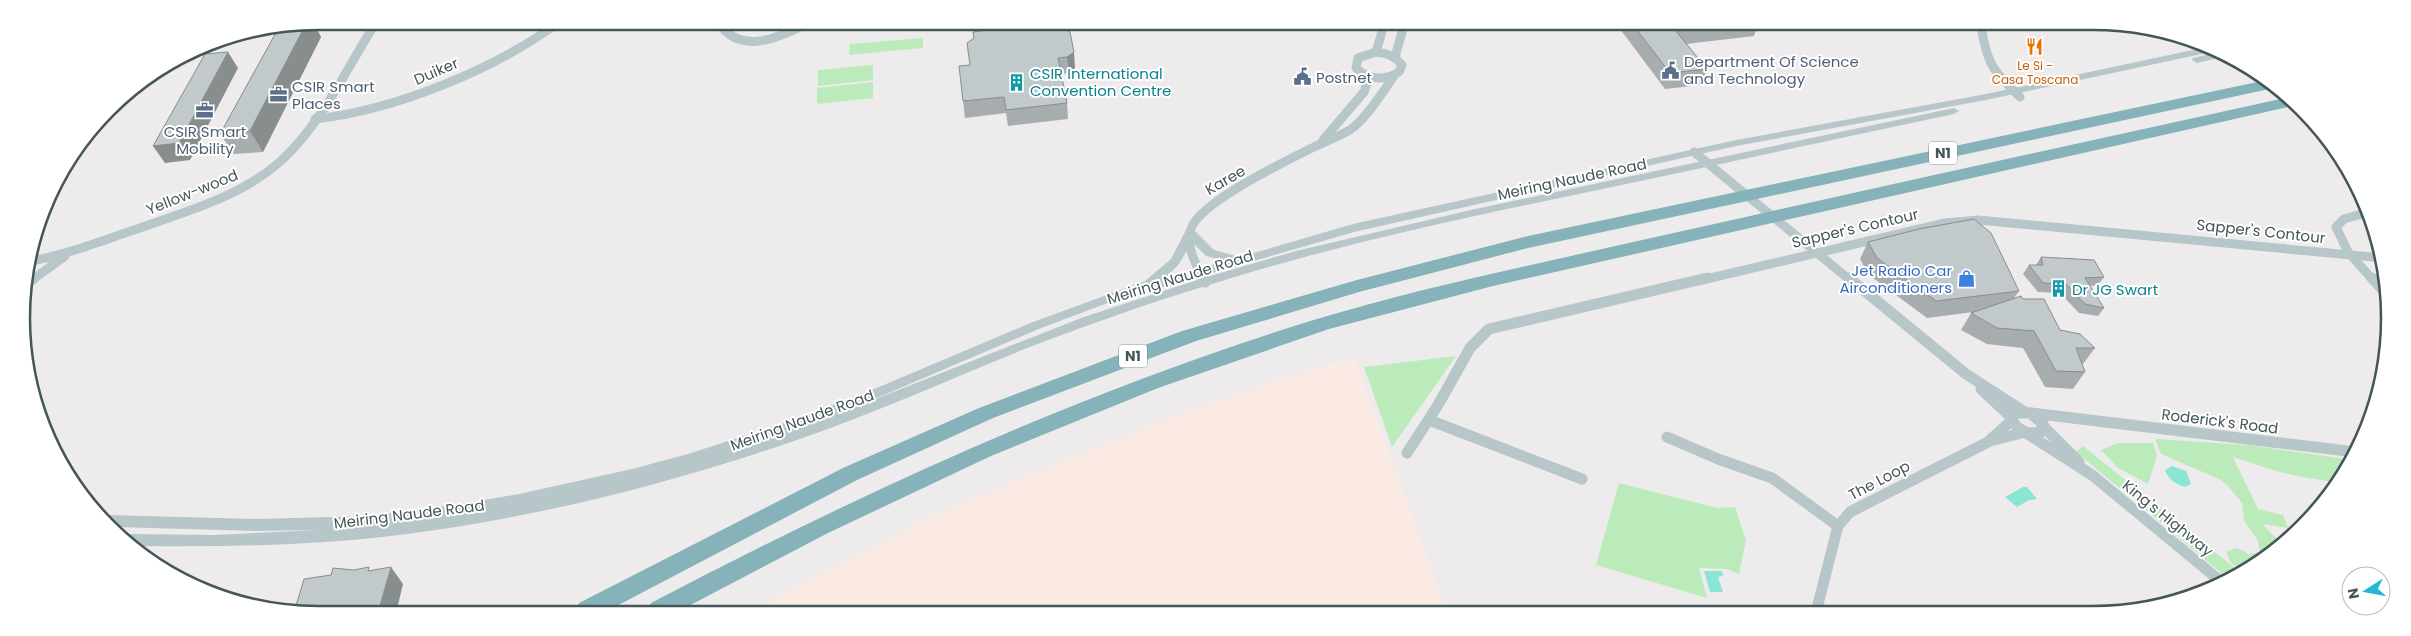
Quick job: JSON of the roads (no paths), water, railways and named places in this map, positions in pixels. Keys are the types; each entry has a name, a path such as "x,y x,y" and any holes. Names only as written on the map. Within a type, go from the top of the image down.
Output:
{"highway":[{"path":"2110,118 2255,80"},
{"name":"N1","path":"595,606 850,474 986,413 1189,336 1358,286 1528,242 2262,86"},
{"name":"N1","path":"666,606 766,552 867,502 1039,426 1189,368 1324,324 1410,300 1556,266 2285,103"}],"street":[{"name":"Yellow-wood","path":"36,260 74,250 201,206 242,187 284,159 315,119 371,30"},
{"name":"Duiker","path":"315,119 360,113 409,98 512,52 546,30"},
{"path":"724,30 730,37 752,42 782,36 794,30"},
{"path":"1376,52 1382,30"},
{"path":"1395,57 1403,30"},
{"path":"1982,30 1986,59 1993,72 2017,94"},
{"name":"Meiring Naude Road","path":"113,521 254,525 346,523 402,518 480,507 560,491 676,462 792,425 853,403 1039,324 1144,285 1153,286 1202,276 1339,242 1712,168 2201,51"},
{"path":"1376,52 1395,57 1402,65 1399,72 1394,76 1382,78 1369,77 1356,68 1356,62 1363,55 1376,52"},
{"name":"Meiring Naude Road","path":"135,540 236,541 396,530 475,519 633,486 787,438 1202,276 1238,259 1353,228 1694,152 2017,94 2212,56"},
{"name":"Karee","path":"1190,233 1196,218 1207,208 1320,144 1353,128 1370,110 1394,76"},
{"name":"Karee","path":"1320,144 1354,106 1364,92 1369,77"},
{"path":"1354,106 1370,110"},
{"path":"1694,152 1966,374 2012,419"},
{"path":"2361,214 2344,219 2336,227 2336,233 2351,255 2379,286"},
{"name":"Sapper's Contour","path":"1407,453 1470,348 1479,335 1489,330 1945,223 1978,220 2374,257"},
{"path":"1190,233 1210,253 1238,259"},
{"path":"1190,233 1191,248 1202,276"},
{"path":"1144,285 1162,275 1176,263 1190,233"},
{"path":"32,280 74,250"},
{"path":"1966,374 2027,413"},
{"name":"The Loop","path":"1990,441 2012,419 2015,413 2027,413"},
{"name":"Roderick's Road","path":"2027,413 2348,451"},
{"name":"King's Highway","path":"2027,413 2044,426 2092,475 2216,578"},
{"name":"King's Highway","path":"2012,419 2017,427 2092,475"},
{"path":"1428,420 1582,479"},
{"name":"Roderick's Road","path":"2027,433 2041,432 2044,426 2080,420"},
{"name":"The Loop","path":"1838,526 1854,509 1990,441 2027,433"},
{"path":"1667,437 1718,459 1772,478 1838,526 1818,606"}],"place":[{"name":"Le Si - Casa Toscana","path":"2035,46"},
{"name":"Department Of Science and Technology","path":"1670,70"},
{"name":"Postnet","path":"1302,77"},
{"name":"CSIR International Convention Centre","path":"1016,82"},
{"name":"CSIR Smart Places","path":"278,95"},
{"name":"CSIR Smart Mobility","path":"205,110"},
{"name":"Jet Radio Car Airconditioners","path":"1966,279"},
{"name":"Dr JG Swart","path":"2058,289"}]}
